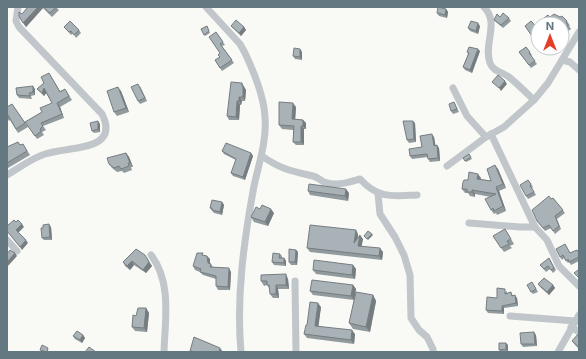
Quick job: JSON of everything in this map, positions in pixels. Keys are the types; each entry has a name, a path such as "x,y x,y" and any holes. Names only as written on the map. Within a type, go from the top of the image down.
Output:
{"street":[{"path":"7,175 44,154 98,143 106,134 107,124 97,108 19,27 16,21 18,7"},
{"path":"206,7 240,44 250,62 265,110 266,119 262,156 254,185 244,254 238,322 241,352"},
{"path":"484,7 491,16 491,32 487,48 490,64 495,71 508,76 534,100"},
{"path":"447,166 488,136 504,127 534,100 548,83 579,32"},
{"path":"562,60 570,62 579,70"},
{"path":"452,88 467,116 488,136 535,226 547,240 559,266 579,286"},
{"path":"262,156 276,166 291,172 316,176 324,182 342,183 360,179 378,194 387,196 417,195"},
{"path":"378,194 380,214 395,237 404,255 410,275 411,318 416,327 427,337 434,349 433,352"},
{"path":"469,223 520,227 535,226"},
{"path":"7,240 17,251"},
{"path":"151,255 158,264 164,281 166,300 164,352"},
{"path":"295,281 296,352"},
{"path":"510,316 575,321"},
{"path":"575,321 579,332"},
{"path":"558,352 575,321"}],"building":[{"path":"28,7 38,7 23,23 19,16 19,12 22,14"},
{"path":"43,7 56,7 50,13"},
{"path":"438,7 446,9 445,15 437,13"},
{"path":"503,13 509,18 501,25 494,20 497,14 500,17"},
{"path":"236,20 244,27 239,33 231,26"},
{"path":"70,21 79,30 74,35 71,31 69,32 64,27"},
{"path":"471,21 478,23 476,31 468,28"},
{"path":"530,22 530,33 525,26"},
{"path":"207,26 209,31 204,35 201,29"},
{"path":"216,32 223,42 220,44 232,60 220,68 215,60 220,57 218,55 220,53 209,37"},
{"path":"469,47 478,49 470,70 463,67 469,53 467,52"},
{"path":"526,47 530,52 530,56 535,61 529,65 519,52"},
{"path":"294,48 300,49 300,57 293,56"},
{"path":"49,73 60,92 65,89 69,96 57,103 62,114 41,123 43,126 40,129 41,131 35,136 25,122 42,112 40,108 52,103 44,88 42,93 37,89 44,83 41,77"},
{"path":"498,75 505,81 499,88 492,82"},
{"path":"231,82 242,83 243,86 243,97 239,97 239,101 237,101 236,117 227,116"},
{"path":"138,84 145,98 138,101 131,87"},
{"path":"33,86 33,92 29,93 30,96 17,95 16,88"},
{"path":"118,87 126,108 114,112 107,91"},
{"path":"279,102 293,103 292,119 303,120 303,126 301,126 301,142 293,142 294,126 279,125"},
{"path":"454,102 457,109 451,111 449,104"},
{"path":"12,104 25,123 16,129 8,115 7,116 7,107"},
{"path":"98,121 98,129 92,131 90,123"},
{"path":"403,121 413,121 414,139 407,140"},
{"path":"432,134 434,146 437,145 438,158 428,159 427,154 410,156 409,149 422,147 420,136"},
{"path":"18,142 20,145 23,144 27,151 7,163 7,147"},
{"path":"226,143 251,153 243,177 231,173 236,159 222,151"},
{"path":"126,153 130,163 128,163 129,166 121,169 119,166 114,168 109,164 107,158"},
{"path":"469,154 471,157 465,161 463,158"},
{"path":"495,165 503,184 496,187 503,206 494,211 493,208 491,210 485,199 496,194 472,190 472,192 467,192 467,189 462,189 464,180 468,180 469,172 478,174 477,179 491,181 487,169"},
{"path":"528,180 534,192 526,196 520,185"},
{"path":"309,184 346,189 345,196 308,191"},
{"path":"549,196 551,199 553,198 563,210 555,216 559,226 553,231 549,225 543,228 537,221 532,210"},
{"path":"212,200 222,202 220,212 210,208"},
{"path":"262,205 271,209 265,222 251,217 256,207 260,209"},
{"path":"14,220 16,222 18,220 22,224 16,230 26,240 20,247 7,231 7,226"},
{"path":"49,224 50,237 42,238 41,228 43,228 43,225"},
{"path":"310,225 356,230 354,243 360,235 358,246 380,248 379,256 307,248"},
{"path":"505,229 511,239 507,241 509,244 501,248 493,236"},
{"path":"368,231 372,234 367,239 364,236"},
{"path":"565,244 570,253 577,250 579,257 569,262 568,259 566,261 563,255 560,257 556,249"},
{"path":"136,249 145,255 149,262 143,270 132,261 127,266 123,262"},
{"path":"289,249 296,250 295,262 289,262"},
{"path":"10,250 15,253 7,262 7,254"},
{"path":"197,253 203,253 202,255 207,256 208,263 211,264 210,267 229,268 228,287 216,286 216,276 200,272 201,269 193,266"},
{"path":"273,253 280,254 279,258 284,258 284,263 272,262"},
{"path":"549,258 554,268 551,270 548,266 544,269 540,265"},
{"path":"314,260 353,265 352,275 313,270"},
{"path":"578,270 579,276 578,277 574,273"},
{"path":"286,274 286,285 276,285 276,294 270,294 267,281 261,281 261,275"},
{"path":"544,278 553,285 547,292 538,284"},
{"path":"312,280 353,285 351,296 310,291"},
{"path":"532,282 536,289 531,292 527,285"},
{"path":"497,288 505,289 505,294 511,292 512,296 515,295 516,303 502,306 502,311 486,310 487,297 497,298"},
{"path":"356,292 373,295 366,327 349,323"},
{"path":"310,302 318,303 315,326 352,330 351,340 304,334 307,325"},
{"path":"138,308 146,308 144,328 132,327 133,315 136,316"},
{"path":"77,331 83,335 80,340 73,336"},
{"path":"534,332 535,344 521,344 520,333"},
{"path":"579,333 579,347 572,341"},
{"path":"194,337 220,348 219,352 190,351"},
{"path":"499,343 506,343 506,349 499,350"},
{"path":"42,345 48,348 47,352 40,350"},
{"path":"89,347 96,352 85,352"}]}
